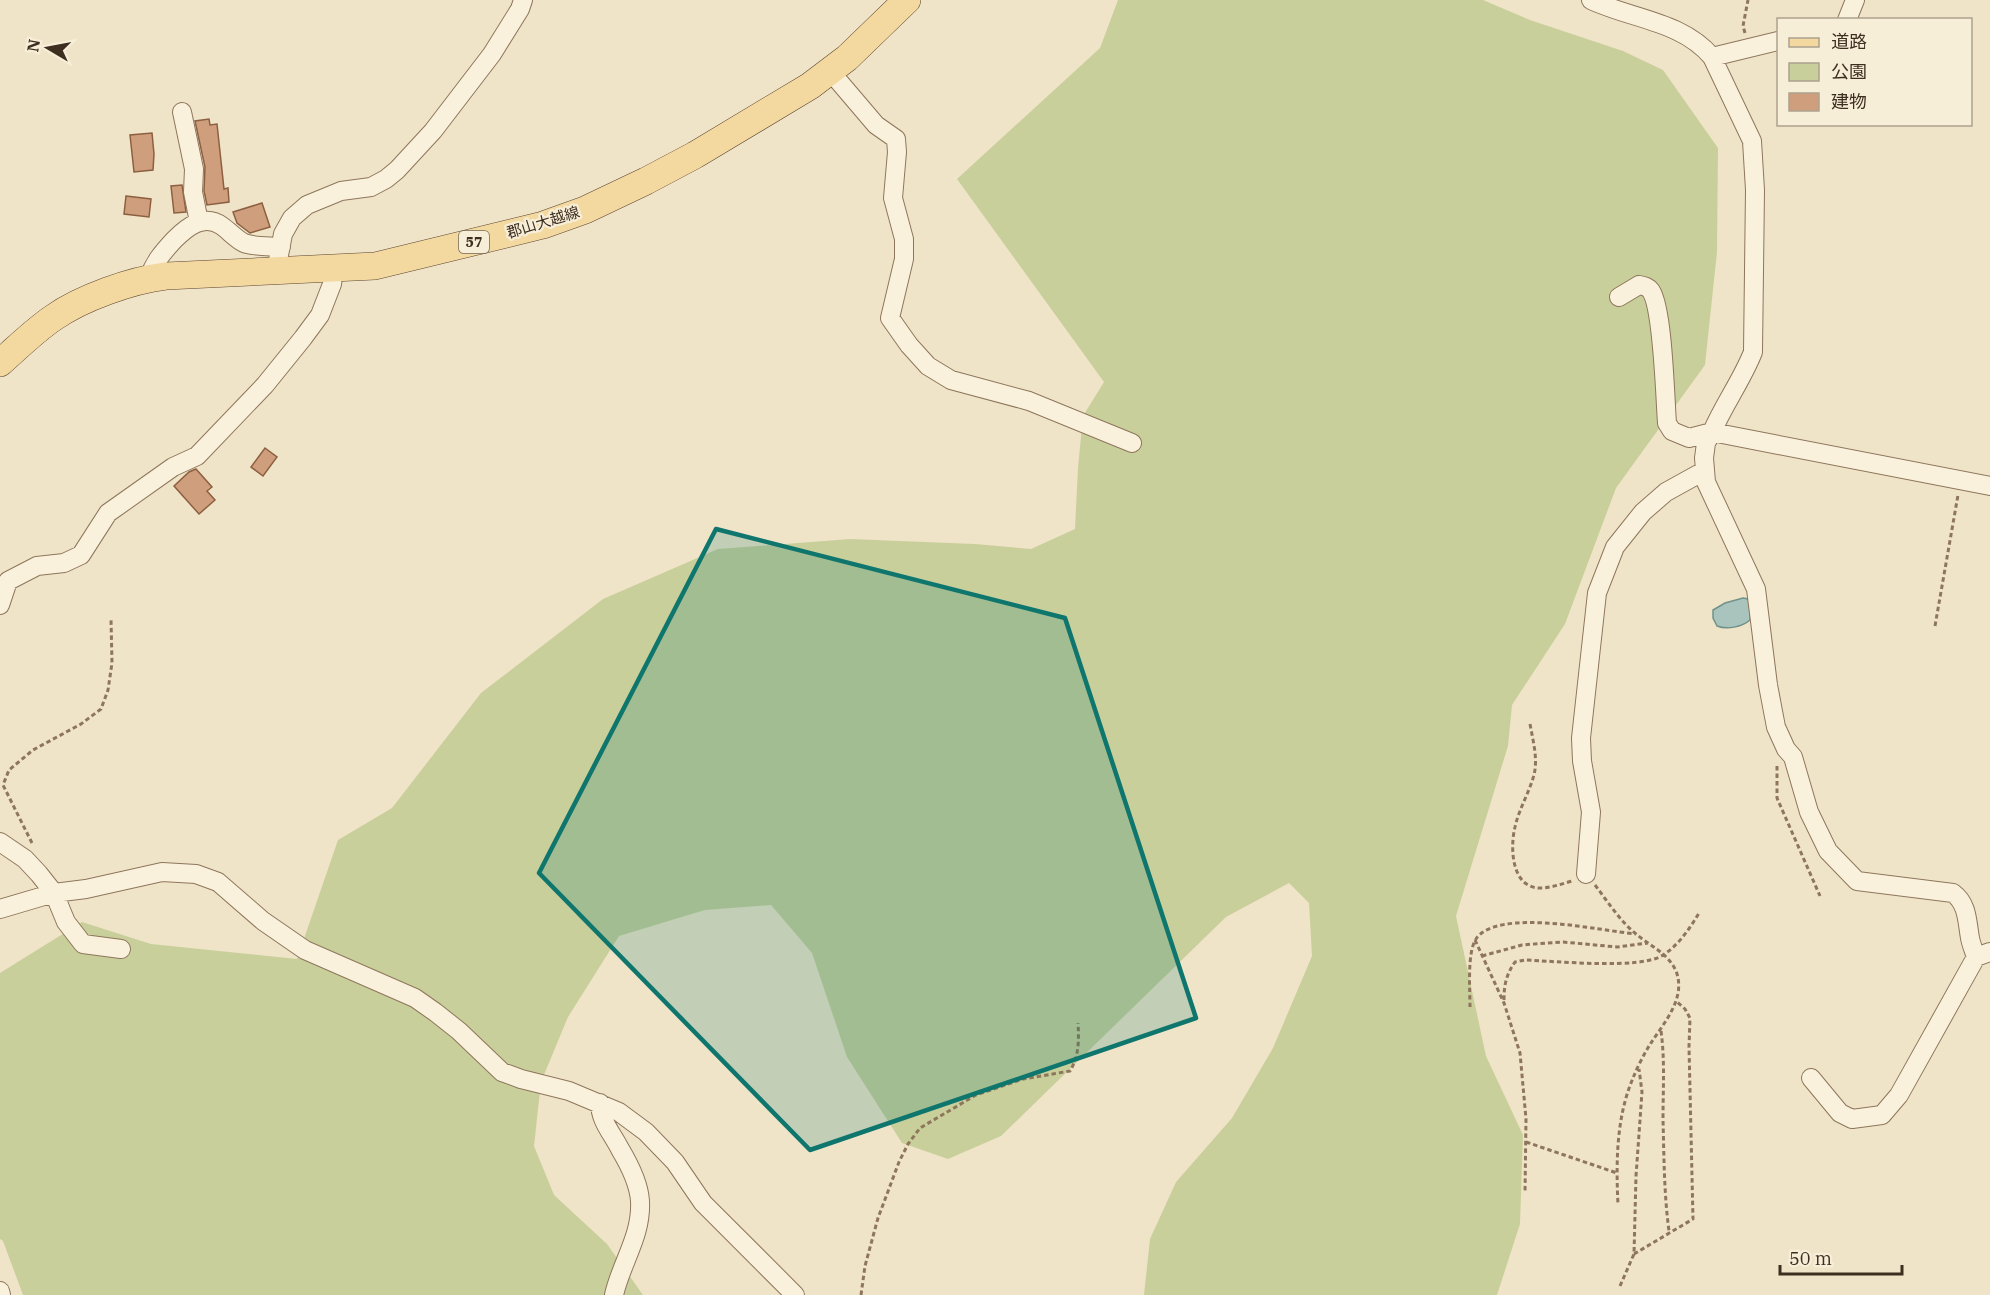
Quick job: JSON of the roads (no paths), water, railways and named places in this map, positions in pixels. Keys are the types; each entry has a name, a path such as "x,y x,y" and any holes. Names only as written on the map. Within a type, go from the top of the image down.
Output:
{"main road":[{"name":"郡山大越線","path":"0,363 54,317 118,287 149,278 278,259 334,269 375,266 543,225 585,210 695,155 810,86 847,58 907,0"}],"street":[{"path":"149,278 153,267 165,249 190,225 204,220 219,224 243,243 258,246 278,259 283,234 292,218 307,205 341,191 371,187 386,180 432,131 476,76 511,25 523,0"},
{"path":"1591,0 1686,34 1702,45 1712,57 1752,141 1755,208 1754,352 1746,370 1722,408 1706,443 1704,471 1706,482 1756,589 1768,685 1776,727 1786,749 1793,757 1809,812 1828,851 1857,881 1953,893 1959,897 1965,908 1970,939 1983,954 1899,1095 1882,1115 1852,1119 1840,1113 1811,1078"},
{"path":"1847,18 1855,0"},
{"path":"1712,57 1777,41"},
{"path":"830,71 876,125 896,139 893,198 904,239 904,260 890,318 909,345 928,366 951,380 1029,401 1132,443"},
{"path":"182,112 194,169 193,192 199,222"},
{"path":"0,605 8,581 37,566 64,562 81,555 108,513 173,467 198,456 283,365 320,315 332,284 334,269"},
{"path":"1620,297 1639,285 1650,289 1653,295 1659,323 1667,423 1672,431 1689,438 1712,432 1990,486"},
{"path":"1586,874 1591,812 1582,761 1581,738 1597,593 1615,547 1643,512 1666,492 1704,471"},
{"path":"0,842 32,866 54,893 66,922 83,944 121,949"},
{"path":"0,909 54,893 86,889 162,872 207,877 218,882 263,921 305,950 415,998 459,1031 502,1072 569,1091 619,1112 646,1132 675,1162 704,1203 795,1295"},
{"path":"600,1103 600,1114 621,1150 637,1184 640,1199 640,1219 635,1238 614,1295"}],"water":[{"path":"1743,598 1748,599 1751,606 1750,620 1734,627 1717,626 1713,618 1713,610 1725,603"}]}
